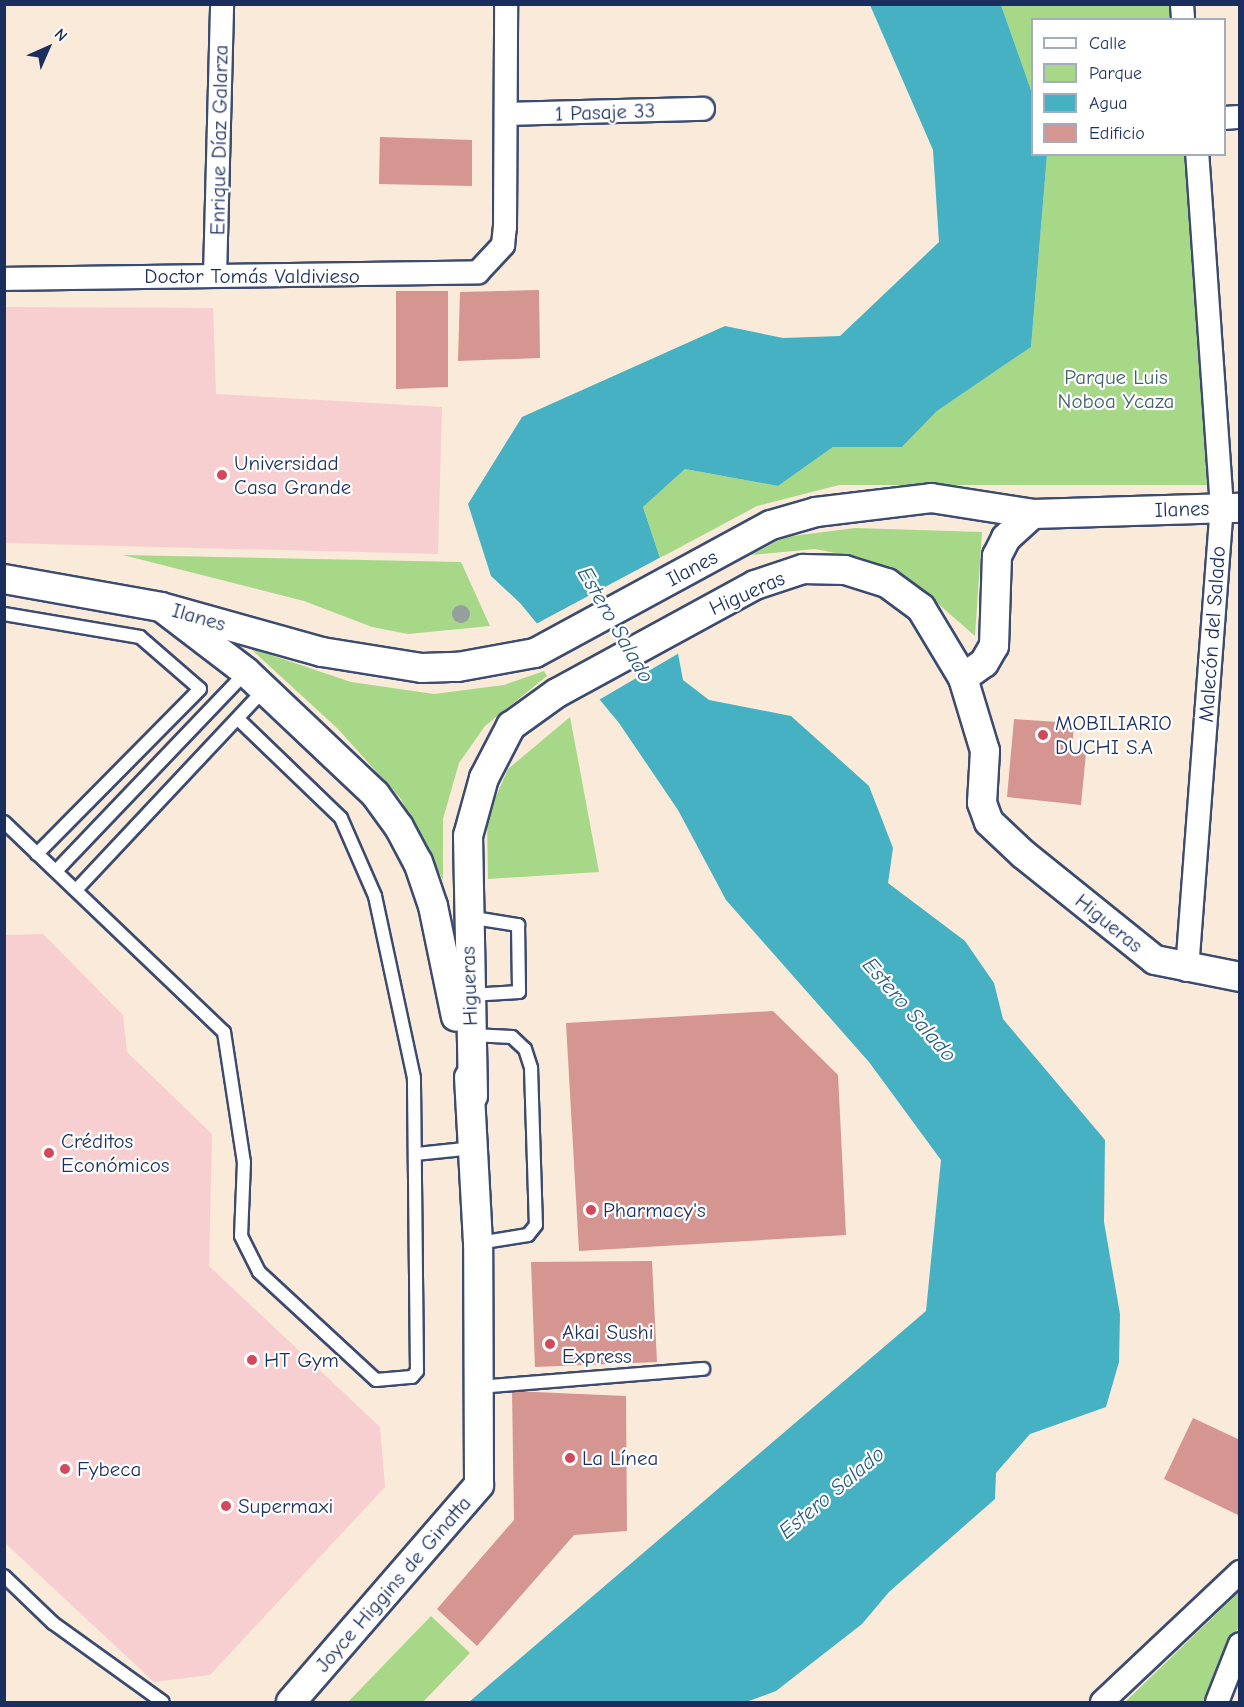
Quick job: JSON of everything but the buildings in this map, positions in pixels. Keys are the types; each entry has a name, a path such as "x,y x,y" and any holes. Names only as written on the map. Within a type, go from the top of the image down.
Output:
{"street":[{"name":"Enrique Díaz Galarza","path":"215,276 222,4"},
{"path":"506,4 507,114"},
{"name":"1 Pasaje 33","path":"507,114 703,109"},
{"name":"Doctor Tomás Valdivieso","path":"4,279 461,275 478,272 495,258 506,227 507,114"},
{"name":"Malecón del Salado","path":"1187,970 1231,508 1197,156"},
{"name":"Ilanes","path":"4,579 161,607 322,652 422,668 535,653 771,525 816,512 931,498 1033,513 1231,508"},
{"path":"963,678 984,663 994,646 997,556 1006,538 1033,513"},
{"name":"Higueras","path":"472,1096 467,916 468,836 484,778 511,726 557,693 754,585 803,569 845,570 888,583 921,608 963,678 986,751 982,803 990,822 1155,960 1187,970 1239,977"},
{"path":"161,607 255,681 375,794 418,862 472,1096"},
{"name":"Joyce Higgins de Ginatta","path":"291,1702 478,1485 478,1243 472,1096"},
{"path":"1102,1702 1239,1572"},
{"path":"1217,1702 1239,1644"}],"lane":[{"path":"4,614 141,637 216,704"},
{"path":"56,871 216,704 255,681"},
{"path":"76,890 238,719 255,681"},
{"path":"37,854 200,689"},
{"path":"4,822 224,1032 244,1162 242,1236 259,1272 376,1380 388,1382 417,1371 414,1078 375,896 341,818 238,719"},
{"path":"467,916 514,921 518,936 519,992 469,995"},
{"path":"470,1035 512,1037 525,1049 531,1068 536,1226 528,1235 478,1243"},
{"path":"416,1154 473,1148"},
{"path":"478,1387 703,1369"},
{"path":"4,1576 52,1623 163,1702"}],"shaded area":[{"name":"Universidad Casa Grande","path":"5,307 213,308 216,394 442,407 438,554 5,543"},
{"path":"43,934 123,1015 127,1052 212,1134 209,1266 380,1427 385,1487 210,1675 154,1682 5,1543 5,935"}],"green space":[{"path":"1001,5 1177,5 1178,18 1031,18 1031,90"},
{"name":"Parque Luis Noboa Ycaza","path":"1047,156 1192,156 1219,485 839,485 757,506 660,558 643,507 685,469 778,486 833,447 902,447 937,411 1031,347"},
{"path":"855,528 982,532 975,636 920,588 861,558 815,549 751,555 785,537"},
{"path":"123,555 461,562 490,626 408,634 372,627 304,601"},
{"path":"250,648 351,682 434,694 504,685 544,671 547,676 485,726 459,763 443,819 443,880 401,799 338,729"},
{"path":"570,717 599,872 488,879 487,817 508,769"},
{"path":"1239,1592 1239,1625 1204,1702 1125,1702"},
{"path":"431,1616 470,1653 423,1702 348,1702"}],"water":[{"name":"Estero Salado","path":"870,5 1001,5 1031,90 1031,156 1047,156 1031,347 937,411 902,447 833,447 778,486 685,469 643,507 660,558 683,680 709,700 791,716 869,786 893,848 888,883 965,941 994,983 1003,1019 1105,1140 1104,1222 1120,1314 1119,1362 1106,1407 1030,1434 996,1473 995,1499 889,1592 862,1624 776,1691 746,1702 469,1702 926,1311 941,1160 869,1062 726,900 678,810 619,723 520,603 491,576 468,504 522,417 725,326 783,338 840,336 939,242 933,150"}],"pier":[{"path":"663,556 681,652 597,701 534,625"}],"place":[{"name":"Universidad Casa Grande","path":"222,475"},
{"name":"MOBILIARIO DUCHI S.A","path":"1043,735"},
{"name":"Créditos Económicos","path":"49,1153"},
{"name":"Pharmacy's","path":"591,1210"},
{"name":"Akai Sushi Express","path":"550,1344"},
{"name":"HT Gym","path":"252,1360"},
{"name":"La Línea","path":"570,1458"},
{"name":"Fybeca","path":"65,1469"},
{"name":"Supermaxi","path":"226,1506"}]}
